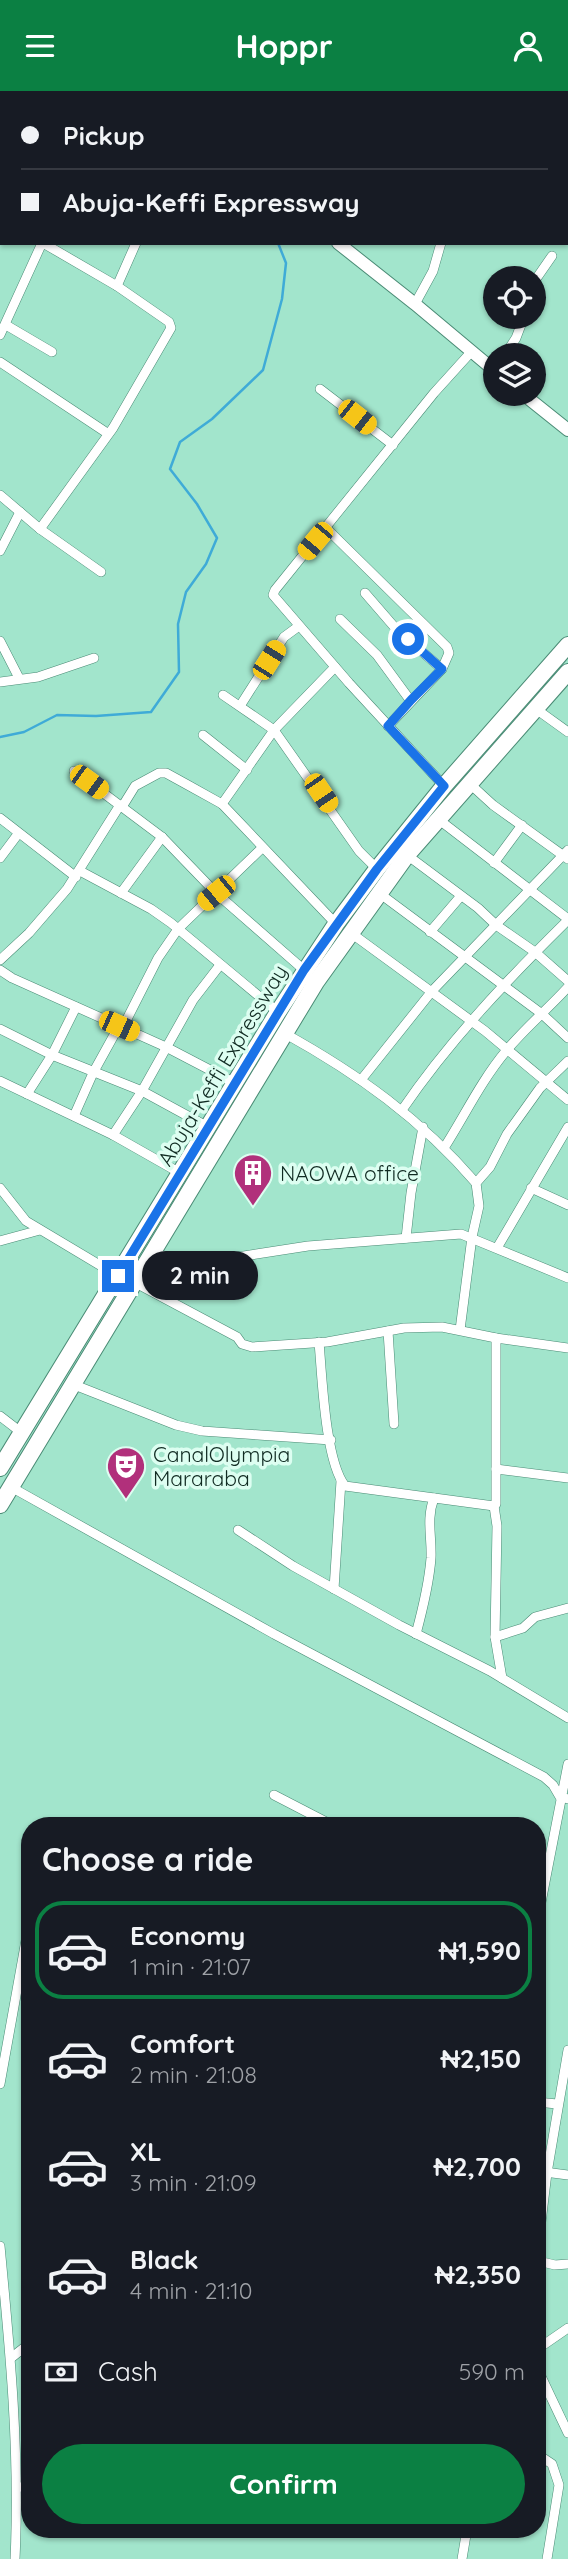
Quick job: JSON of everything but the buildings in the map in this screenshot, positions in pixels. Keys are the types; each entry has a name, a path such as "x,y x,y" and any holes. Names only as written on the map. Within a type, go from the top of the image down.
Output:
{"highway":[{"name":"Abuja-Keffi Expressway","path":"0,1505 72,1384 180,1174 304,970 377,869 444,786 568,645"},
{"name":"Abuja-Keffi Expressway","path":"0,1468 126,1279 151,1254 284,1033 379,893 407,855 568,672"}],"main road":[{"path":"341,245 483,361"},
{"path":"538,406 568,430"}],"street":[{"path":"0,335 41,245"},
{"path":"40,529 107,433 171,328 169,322 117,286 45,245"},
{"path":"117,286 135,245"},
{"path":"415,304 433,271 440,245"},
{"path":"545,266 552,256"},
{"path":"6,325 52,352"},
{"path":"444,786 275,599 275,590 472,351"},
{"path":"0,362 107,433"},
{"path":"320,389 393,445"},
{"path":"0,495 40,529 101,572"},
{"path":"0,551 20,512"},
{"path":"326,528 447,646 449,653 442,669 388,726"},
{"path":"365,593 397,630 442,669"},
{"path":"340,619 377,655 411,700"},
{"path":"240,706 284,637 299,626"},
{"path":"0,641 19,678"},
{"path":"0,682 38,677 94,658"},
{"path":"222,804 274,730 335,667"},
{"path":"223,695 274,730 359,851 377,869"},
{"path":"536,709 568,732"},
{"path":"203,735 247,770"},
{"path":"74,771 162,837 216,893 304,970"},
{"path":"0,960 29,933 78,874 135,786 161,773 222,804 336,924"},
{"path":"361,1080 432,991 566,855 493,805 470,783"},
{"path":"0,818 78,874 151,909 278,1012"},
{"path":"402,1110 432,1066 535,952 568,920 532,889 438,819"},
{"path":"494,863 522,825"},
{"path":"0,859 19,834"},
{"path":"121,893 162,837"},
{"path":"74,1116 93,1073 119,1026 126,1021 158,958 178,929 262,848"},
{"path":"407,855 535,952 568,981"},
{"path":"379,893 542,1014 568,1038"},
{"path":"430,932 460,897"},
{"path":"351,933 472,1021 568,1100"},
{"path":"113,1135 142,1091 192,1000 220,965"},
{"path":"0,970 166,1047 235,1083"},
{"path":"444,1148 460,1124 475,1093 507,1049 568,987"},
{"path":"27,1094 52,1055 76,1007"},
{"path":"0,1029 93,1073 142,1091 208,1127"},
{"path":"284,1033 337,1063 402,1110 423,1127 477,1184 480,1206 472,1237 460,1330"},
{"path":"477,1184 490,1167 507,1134 546,1083 568,1061"},
{"path":"0,1081 113,1135 180,1174"},
{"path":"406,1238 423,1127"},
{"path":"497,1248 568,1128"},
{"path":"0,1188 23,1217 40,1230 237,1337 242,1344 252,1346 319,1342 388,1331 442,1327 568,1348"},
{"path":"531,1188 568,1205"},
{"path":"0,1241 40,1230"},
{"path":"151,1254 197,1262 308,1246 461,1234 568,1278"},
{"path":"388,1331 394,1424"},
{"path":"496,1338 495,1637 502,1678"},
{"path":"319,1342 326,1422 336,1470 341,1481 334,1589"},
{"path":"72,1384 176,1425 202,1431 331,1440"},
{"path":"0,1416 22,1433"},
{"path":"496,1469 568,1478"},
{"path":"341,1481 349,1487 494,1506"},
{"path":"11,1486 274,1634 544,1777 564,1798"},
{"path":"416,1634 427,1594 431,1544 430,1509 434,1498"},
{"path":"238,1530 293,1566 502,1678 568,1718"},
{"path":"495,1637 523,1628 535,1617 568,1608"},
{"path":"546,1881 564,1798 568,1764"},
{"path":"274,1795 317,1817"},
{"path":"0,2084 21,1968"},
{"path":"546,2154 568,2049"},
{"path":"546,2103 557,2105"},
{"path":"546,2172 568,2175"},
{"path":"0,2246 11,2358 18,2487 16,2559"},
{"path":"546,2263 568,2264"},
{"path":"546,2343 568,2328"},
{"path":"11,2358 21,2350"},
{"path":"546,2387 568,2433"},
{"path":"546,2460 552,2464 559,2485 547,2559"},
{"path":"462,2559 466,2538"}],"waterway":[{"path":"0,737 24,732 57,715 96,716 151,712 179,672 178,624 186,592 206,564 217,538 197,504 170,469 180,442 212,419 263,370 282,299 286,263 279,245"}],"place":[{"name":"NAOWA office","path":"253,1207"},
{"name":"CanalOlympia Mararaba","path":"126,1500"}],"route":[{"path":"118,1276 304,970 402,836 444,786 388,726 442,669 408,639"}]}
